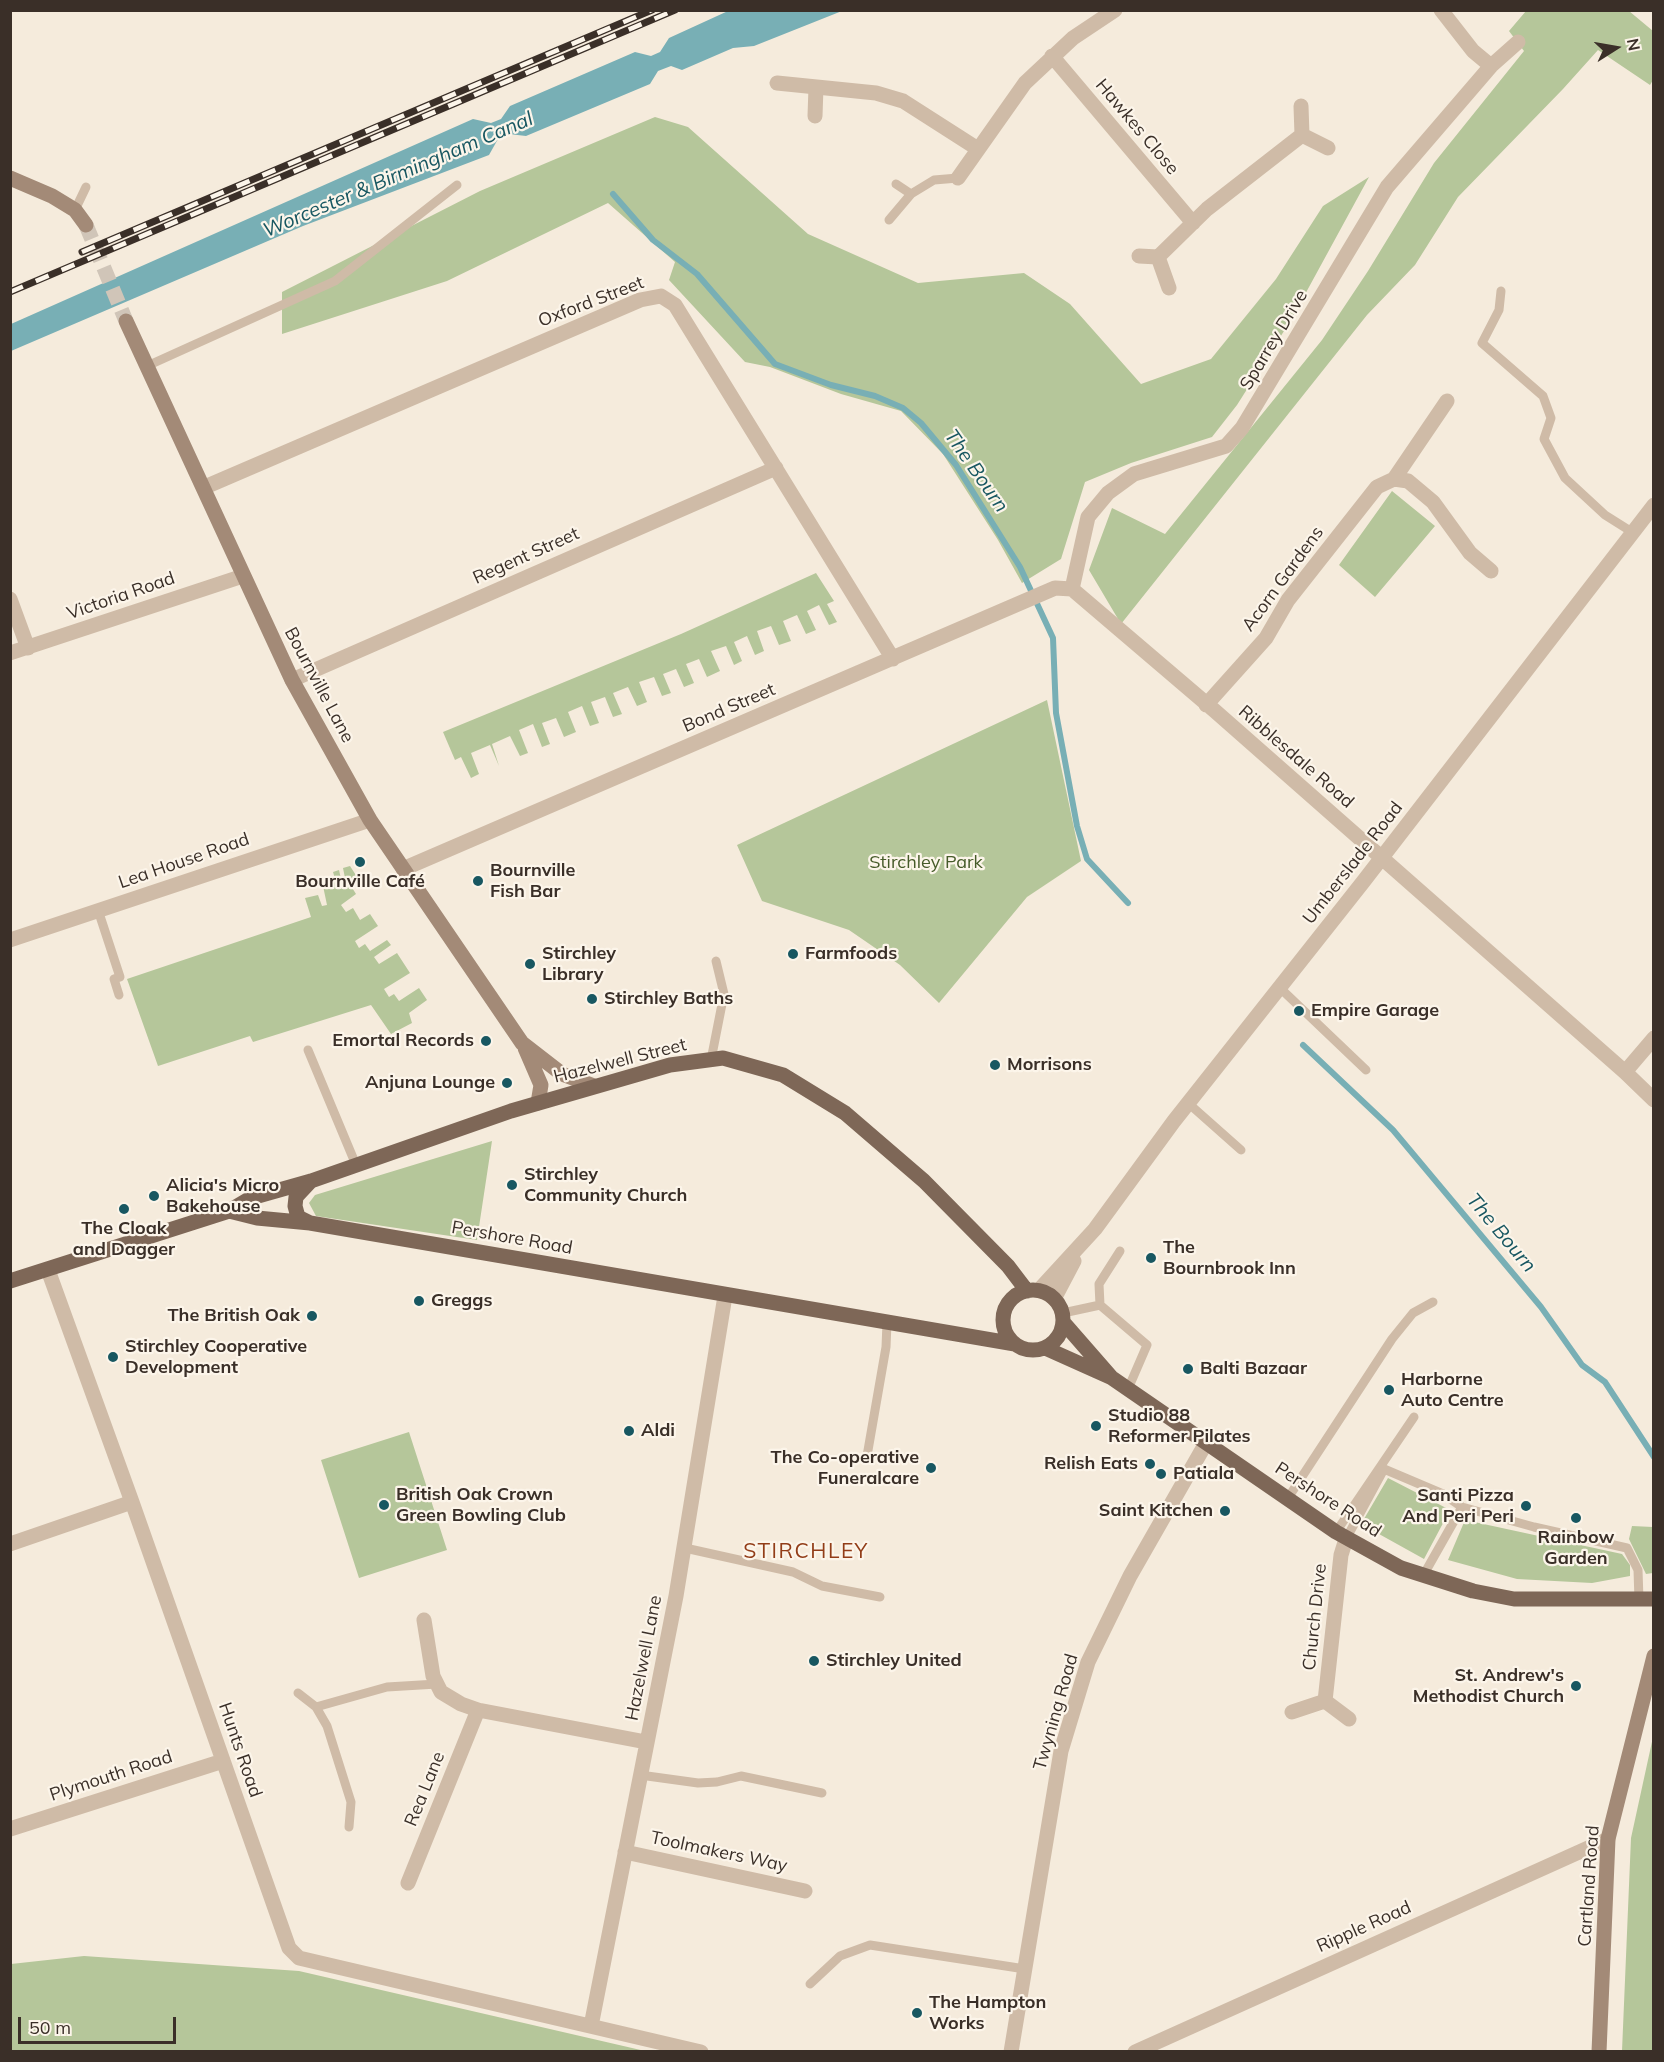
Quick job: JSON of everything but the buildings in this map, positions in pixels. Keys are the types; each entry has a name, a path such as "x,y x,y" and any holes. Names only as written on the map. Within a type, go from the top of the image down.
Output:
{"main road":[{"name":"Hazelwell Street","path":"229,1211 251,1198 311,1181 538,1103 670,1065 723,1058 783,1075 845,1113 924,1181 1033,1290"},
{"path":"310,1223 297,1215 295,1201 297,1195 311,1181"},
{"path":"10,1281 229,1211"},
{"name":"Pershore Road","path":"229,1211 257,1218 310,1223 1015,1344"},
{"path":"1033,1290 1054,1299 1063,1318 1059,1336 1045,1348 1030,1350 1015,1344 1008,1336 1003,1317 1010,1301 1033,1290"},
{"name":"Pershore Road","path":"1063,1318 1112,1378"},
{"name":"Pershore Road","path":"1045,1348 1112,1378 1341,1535 1423,1576 1514,1599 1646,1599"}],"street":[{"path":"958,178 1025,83 1073,38 1115,10"},
{"path":"1441,10 1473,51 1491,66"},
{"name":"Sparrey Drive","path":"1072,589 1088,517 1108,493 1134,474 1226,446 1242,428 1387,187 1491,66 1518,42"},
{"name":"Hawkes Close","path":"1052,56 1193,223"},
{"path":"777,83 876,93 903,101 978,149"},
{"path":"815,116 816,87"},
{"path":"1301,106 1302,135"},
{"path":"1139,256 1158,257 1193,223 1302,135"},
{"path":"1302,135 1328,148"},
{"path":"10,178 52,196 75,210 86,225"},
{"path":"1158,257 1169,288"},
{"name":"Oxford Street","path":"205,487 640,300 661,296 675,305 893,658"},
{"name":"Bournville Lane","path":"126,321 205,487 243,576 292,680 370,820 522,1043 541,1084 538,1103"},
{"name":"Acorn Gardens","path":"1206,705 1266,638 1288,600 1377,487 1394,479 1447,401"},
{"name":"Regent Street","path":"292,680 776,468"},
{"path":"1394,479 1408,481 1433,502 1470,553 1491,571"},
{"name":"Umberslade Road","path":"1054,1299 1083,1245 1188,1103 1280,988 1653,505"},
{"name":"Victoria Road","path":"10,653 243,576"},
{"name":"Bond Street","path":"403,869 1055,588 1072,589"},
{"name":"Ribblesdale Road","path":"1072,589 1625,1072 1653,1100"},
{"path":"10,599 28,648"},
{"name":"Lea House Road","path":"10,940 370,820"},
{"path":"1625,1072 1653,1038"},
{"name":"Bournville Lane","path":"522,1043 562,1074 594,1086"},
{"name":"Umberslade Road","path":"1033,1290 1083,1245"},
{"name":"Hunts Road","path":"48,1270 289,1948 298,1958 591,2026"},
{"name":"Hazelwell Lane","path":"591,2026 685,1548 725,1296"},
{"name":"Twyning Road","path":"1011,2052 1061,1751 1088,1662 1130,1576 1206,1443"},
{"path":"10,1544 132,1502"},
{"name":"Church Drive","path":"1325,1701 1341,1555 1341,1535"},
{"path":"424,1620 437,1684 441,1692 478,1710 646,1742"},
{"name":"Cartland Road","path":"1599,2052 1608,1839 1653,1656"},
{"path":"1292,1712 1325,1701 1349,1719"},
{"name":"Rea Lane","path":"408,1884 478,1710"},
{"name":"Plymouth Road","path":"10,1829 223,1761"},
{"name":"Ripple Road","path":"1135,2052 1608,1839"},
{"name":"Toolmakers Way","path":"625,1852 805,1891"},
{"path":"591,2026 701,2052"}],"lane":[{"path":"889,220 911,194 934,180 958,178"},
{"path":"896,184 911,194"},
{"path":"147,366 335,281 457,185"},
{"path":"75,210 86,187"},
{"path":"1501,291 1499,310 1482,343 1543,396 1551,418 1544,439 1565,478 1605,515 1632,532"},
{"path":"98,910 120,977 114,979 119,995"},
{"path":"711,1060 724,994 716,961"},
{"path":"1280,988 1366,1070"},
{"path":"308,1050 356,1165"},
{"path":"1188,1103 1241,1150"},
{"path":"1120,1251 1099,1284 1100,1305 1147,1345 1128,1389"},
{"path":"1288,1498 1392,1339 1413,1312 1432,1302"},
{"path":"1063,1318 1100,1305"},
{"path":"867,1456 886,1347 887,1323"},
{"path":"1341,1535 1414,1417"},
{"path":"1341,1535 1384,1469 1443,1494 1462,1507 1534,1527 1627,1548 1638,1570 1646,1599"},
{"path":"1423,1576 1462,1507"},
{"path":"685,1548 793,1572 822,1586 880,1597"},
{"path":"316,1707 387,1687 437,1684"},
{"path":"298,1693 316,1707 327,1726 351,1803 349,1827"},
{"path":"640,1775 698,1783 717,1782 741,1776 822,1793"},
{"path":"810,1984 840,1956 870,1945 1025,1969"}],"green space":[{"path":"1526,11 1629,11 1653,31 1653,80 1650,85 1598,50 1458,197 1415,265 1367,315 1121,624 1089,570 1112,508 1165,534 1322,340 1368,271 1434,163 1524,51 1509,31"},
{"path":"655,117 688,127 808,234 918,283 1024,273 1070,304 1141,384 1211,359 1276,279 1323,206 1369,177 1291,320 1237,405 1212,437 1131,463 1085,482 1061,559 1022,583 998,540 943,454 901,411 841,394 770,367 745,362 669,280 675,262 608,203 447,281 282,334 282,292 480,191"},
{"path":"1392,491 1435,526 1375,597 1339,565"},
{"path":"816,573 834,601 827,604 837,622 829,625 819,605 807,611 816,630 806,634 797,615 783,621 791,641 779,645 771,626 757,631 764,651 755,655 747,636 734,642 742,661 734,665 726,646 711,651 720,671 707,677 699,659 686,664 694,683 684,687 676,669 663,674 671,693 662,696 654,677 639,682 647,702 637,706 628,687 613,693 622,714 613,717 605,697 591,702 599,723 590,726 582,706 568,712 576,732 564,737 556,718 542,723 550,744 542,747 533,724 519,730 528,753 520,756 510,736 492,744 499,766 490,745 471,753 479,774 471,778 461,757 455,760 443,732 681,634"},
{"name":"Stirchley Park","path":"1047,700 1081,861 1027,897 939,1003 900,965 849,930 762,901 737,845"},
{"path":"350,866 359,880 351,886 356,894 341,905 346,912 353,908 360,920 370,914 378,926 355,941 359,948 365,944 370,951 387,940 391,945 374,957 379,964 397,953 410,973 384,989 389,997 394,994 399,1001 419,988 427,1000 409,1013 412,1023 391,1034 371,1005 253,1042 250,1036 158,1066 127,979 311,917 305,898 318,895 322,906 327,905 323,886 336,882 333,872 339,870 341,879 345,878 343,868"},
{"path":"492,1141 477,1240 316,1216 309,1203 315,1195"},
{"name":"British Oak Crown Green Bowling Club","path":"409,1432 447,1550 359,1578 321,1460"},
{"path":"1388,1478 1450,1510 1424,1559 1361,1524"},
{"path":"1465,1520 1622,1554 1630,1565 1630,1576 1592,1583 1517,1579 1448,1560"},
{"path":"1632,1526 1653,1527 1653,1573 1646,1574 1629,1539"},
{"path":"1653,1737 1653,2051 1622,2051 1631,1838"},
{"path":"84,1956 299,1971 645,2051 11,2051 11,1964"}],"water":[{"name":"Worcester & Birmingham Canal","path":"728,11 842,11 754,46 733,48 682,70 671,66 658,71 650,84 526,136 509,134 498,139 489,155 303,226 11,351 11,324 473,119 491,123 501,119 510,106 635,52 651,56 660,52 669,38"}],"waterway":[{"name":"The Bourn","path":"613,194 653,240 697,274 775,364 831,385 875,396 903,408 921,423 956,465 1020,567 1053,638 1056,713 1077,826 1087,859 1128,903"},
{"name":"The Bourn","path":"1303,1045 1393,1130 1541,1307 1582,1365 1605,1382 1654,1457"}],"tunnel":[{"path":"86,225 126,321"}],"railway":[{"path":"82,252 652,10"},
{"path":"10,292 675,10"}],"place":[{"name":"Bournville Café","path":"360,862"},
{"name":"Bournville Fish Bar","path":"478,881"},
{"name":"Farmfoods","path":"793,954"},
{"name":"Stirchley Library","path":"530,964"},
{"name":"Stirchley Baths","path":"592,999"},
{"name":"Empire Garage","path":"1299,1011"},
{"name":"Emortal Records","path":"486,1041"},
{"name":"Morrisons","path":"995,1065"},
{"name":"Anjuna Lounge","path":"507,1083"},
{"name":"Stirchley Community Church","path":"512,1185"},
{"name":"Alicia's Micro Bakehouse","path":"154,1196"},
{"name":"The Cloak and Dagger","path":"124,1209"},
{"name":"The Bournbrook Inn","path":"1151,1258"},
{"name":"Greggs","path":"419,1301"},
{"name":"The British Oak","path":"312,1316"},
{"name":"Stirchley Cooperative Development","path":"113,1357"},
{"name":"Balti Bazaar","path":"1188,1369"},
{"name":"Harborne Auto Centre","path":"1389,1390"},
{"name":"Studio 88 Reformer Pilates","path":"1096,1426"},
{"name":"Aldi","path":"629,1431"},
{"name":"Relish Eats","path":"1150,1464"},
{"name":"The Co-operative Funeralcare","path":"931,1468"},
{"name":"Patiala","path":"1161,1474"},
{"name":"British Oak Crown Green Bowling Club","path":"384,1505"},
{"name":"Santi Pizza And Peri Peri","path":"1526,1506"},
{"name":"Saint Kitchen","path":"1225,1511"},
{"name":"Rainbow Garden","path":"1576,1518"},
{"name":"Stirchley United","path":"814,1661"},
{"name":"St. Andrew's Methodist Church","path":"1576,1686"},
{"name":"The Hampton Works","path":"917,2013"}],"district":[{"name":"STIRCHLEY","path":"806,1552"}]}
